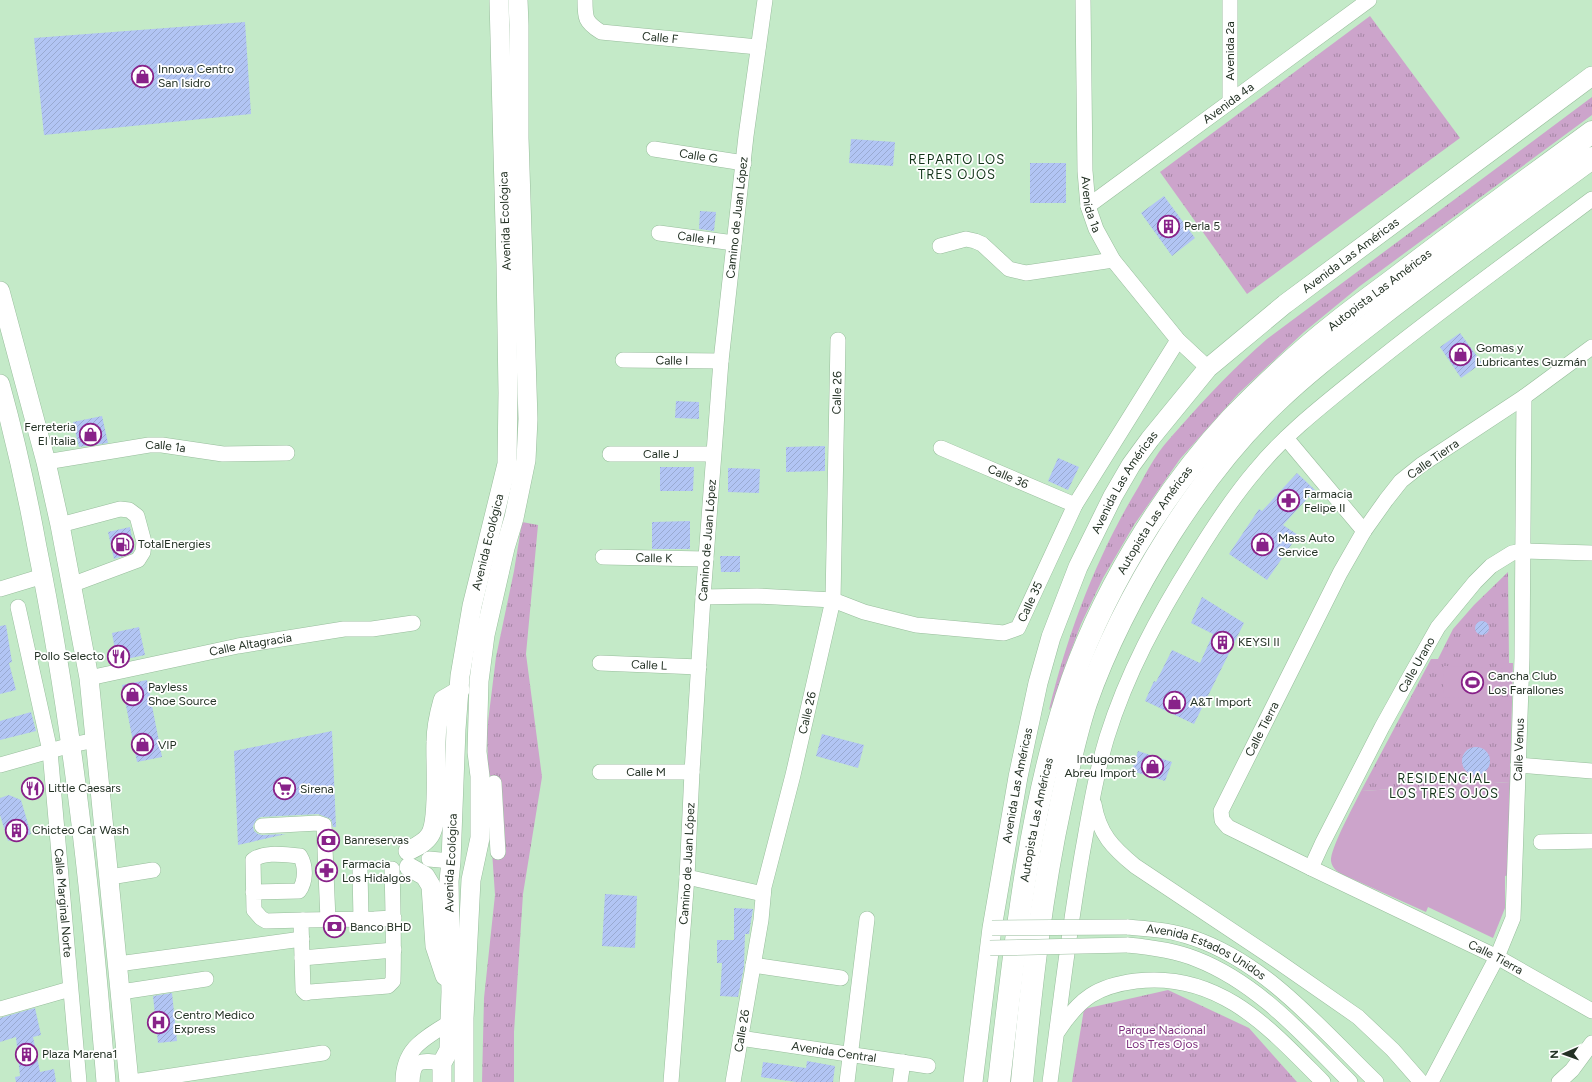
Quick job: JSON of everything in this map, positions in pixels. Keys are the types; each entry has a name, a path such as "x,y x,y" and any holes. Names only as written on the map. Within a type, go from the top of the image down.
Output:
{"highway":[{"name":"Autopista Las Américas","path":"999,1082 1016,938 1036,818 1048,763 1068,694 1087,644 1104,606 1130,557 1175,486 1202,453 1231,420 1294,358 1335,323 1592,132"},
{"name":"Autopista Las Américas","path":"1022,1082 1036,943 1046,876 1068,766 1086,702 1113,636 1151,564 1194,497 1244,436 1273,404 1404,297 1592,158"}],"main road":[{"name":"Avenida Ecológica","path":"442,1082 442,1062 449,1050 451,992 449,880 456,729 463,659 472,606 507,464 508,393 506,264 499,0"},
{"name":"Avenida Ecológica","path":"464,1082 464,1018 470,880 488,837 477,752 479,681 485,635 505,548 514,518 526,460 528,426 528,376 519,138 518,0"},
{"name":"Avenida Las Américas","path":"973,1082 992,928 1018,777 1038,683 1060,612 1088,544 1113,496 1135,460 1150,438 1208,368 1285,304 1592,76"},
{"path":"0,291 46,462 60,525 89,678 110,877 129,1082"},
{"path":"0,384 25,485 56,646 71,745 96,967 106,1082"},
{"path":"451,992 435,946 431,886 425,876 403,862 428,838 436,822 436,741 439,714 443,700 460,690"},
{"path":"466,976 458,964 458,875 456,867 451,862 453,853 460,838 459,802 461,776 464,764 477,752"}],"street":[{"name":"Calle F","path":"585,0 585,17 590,25 601,32 758,47"},
{"name":"Camino de Juan López","path":"670,1082 687,877 703,597 720,361 765,0"},
{"name":"Avenida 1a","path":"1083,0 1085,171 1088,206 1096,229 1113,260 1178,340 1208,368"},
{"name":"Avenida 2a","path":"1230,0 1230,102"},
{"name":"Avenida 4a","path":"1088,206 1368,0"},
{"name":"Calle G","path":"654,149 744,162"},
{"path":"1050,1082 1069,934 1093,794 1107,739 1120,698 1136,661 1159,616 1203,543 1256,469 1286,438 1420,326 1592,199"},
{"name":"Calle H","path":"659,233 734,243"},
{"path":"940,246 966,239 975,241 982,244 1009,269 1026,273 1113,260"},
{"name":"Calle 26","path":"733,1082 761,920 763,894 793,775 833,600 838,340"},
{"name":"Calle 35","path":"703,597 757,596 833,600 864,612 916,624 1004,633 1018,628 1075,505 1178,340"},
{"name":"Calle Tierra","path":"1592,347 1524,397 1421,465 1402,481 1364,531 1340,573 1221,811 1222,820 1228,827 1497,957 1592,1011"},
{"name":"Calle I","path":"623,360 720,361"},
{"name":"Calle Venus","path":"1431,1082 1497,957 1513,918 1523,551 1524,397"},
{"path":"1286,438 1364,531"},
{"name":"Calle 1a","path":"46,462 149,445 223,454 287,453"},
{"name":"Calle 36","path":"941,448 1075,505"},
{"name":"Calle J","path":"610,454 713,454"},
{"path":"60,525 120,509 129,510 137,516 144,542 143,552 138,560 71,585"},
{"name":"Calle Urano","path":"1311,868 1382,727 1438,627 1457,601 1491,566 1512,553 1523,551 1592,553"},
{"name":"Calle K","path":"603,557 706,559"},
{"path":"0,590 43,576"},
{"name":"Calle Marginal Norte","path":"18,607 50,751 79,1082"},
{"name":"Calle Altagracia","path":"89,678 238,646 344,630 372,629 413,623"},
{"name":"Calle L","path":"600,663 699,667"},
{"path":"0,765 71,745 96,740"},
{"path":"1518,765 1592,770"},
{"name":"Calle M","path":"600,772 692,772"},
{"path":"494,783 488,837 498,852"},
{"path":"1093,794 1096,815 1100,827 1107,840 1118,852 1135,866 1276,960 1358,1017 1393,1050 1421,1082"},
{"path":"262,826 318,823 324,825 328,920"},
{"path":"1541,842 1592,842"},
{"path":"429,859 451,862"},
{"path":"303,920 301,923 303,990 306,993 388,986 392,984 394,981 394,918 403,862"},
{"path":"110,877 153,870"},
{"path":"360,870 361,919"},
{"path":"687,877 763,894"},
{"path":"254,892 254,910 266,921 394,918"},
{"path":"847,1082 867,920"},
{"name":"Avenida Estados Unidos","path":"992,928 1127,927 1162,930 1192,937 1225,951 1253,968 1281,990 1376,1082"},
{"path":"118,964 302,938"},
{"name":"Avenida Estados Unidos","path":"990,948 1127,945 1158,948 1194,958 1217,968 1253,991 1275,1008 1350,1082"},
{"path":"302,958 394,950"},
{"path":"753,965 841,978"},
{"path":"121,992 206,979"},
{"path":"1057,1033 1072,1011 1096,992 1127,982 1144,980 1181,982 1215,993 1253,1016 1272,1031 1323,1082"},
{"path":"0,1009 70,989"},
{"path":"403,1082 405,1060 430,1034 449,1023"},
{"name":"Avenida Central","path":"740,1038 928,1066"},
{"path":"1559,1082 1572,1070 1592,1043"},
{"path":"132,1082 324,1053"},
{"path":"412,1082 413,1070 415,1065 419,1062 442,1062"},
{"path":"900,1082 903,1062"}],"green space":[{"path":"1370,16 1460,138 1247,294 1160,172"},
{"path":"1592,97 1592,115 1360,286 1304,332 1238,394 1180,459 1134,525 1103,578 1081,624 1064,669 1053,705 1049,710 1065,652 1085,595 1097,567 1124,512 1148,469 1169,439 1222,382 1267,339"},
{"path":"522,522 538,525 526,654 542,777 523,894 514,1032 514,1082 482,1082 484,998 495,895 489,807 487,730 496,657 514,571"},
{"path":"1508,572 1509,663 1513,663 1510,782 1361,791 1431,659 1438,659 1453,629 1474,605"},
{"name":"Cancha Club Los Farallones","path":"1444,666 1503,669 1501,700 1443,697"},
{"path":"1510,782 1510,875 1505,876 1505,908 1493,938 1428,907 1426,912 1343,875 1333,866 1331,861 1334,847 1361,791"},
{"name":"Parque Nacional Los Tres Ojos","path":"1168,990 1249,1028 1297,1082 1072,1082 1084,1009"}],"building":[{"name":"Innova Centro San Isidro","path":"245,22 251,114 44,135 34,38"},
{"path":"851,139 895,142 893,166 849,163"},
{"path":"1030,163 1066,163 1066,203 1030,203"},
{"name":"Perla 5","path":"1164,196 1195,238 1172,256 1141,213"},
{"path":"700,211 716,212 714,231 699,229"},
{"name":"Gomas y Lubricantes Guzmán","path":"1460,333 1482,363 1461,378 1440,347"},
{"path":"676,401 699,402 699,419 675,418"},
{"name":"Ferreteria El Italia","path":"102,416 108,443 79,447 73,422"},
{"path":"825,446 825,471 786,472 786,447"},
{"path":"1058,458 1079,467 1068,490 1048,481"},
{"path":"660,467 694,467 693,491 660,491"},
{"path":"728,468 760,469 759,493 728,492"},
{"name":"Mass Auto Service","path":"1297,473 1315,490 1283,525 1298,535 1267,580 1229,554 1259,509 1262,511"},
{"path":"690,521 690,549 652,549 652,522"},
{"name":"TotalEnergies","path":"130,527 134,549 132,553 114,559 108,532"},
{"path":"720,556 740,556 740,572 721,572"},
{"name":"KEYSI II","path":"1202,597 1244,623 1194,724 1145,701 1154,681 1156,682 1172,650 1200,663 1213,634 1191,623"},
{"path":"1479,621 1485,621 1489,625 1489,631 1485,635 1479,635 1475,631 1475,625"},
{"path":"6,625 12,662 9,663 16,690 0,694 0,626"},
{"path":"139,627 145,655 117,661 112,633"},
{"path":"147,680 162,757 137,762 122,685"},
{"path":"31,712 36,731 0,740 0,721"},
{"name":"Sirena","path":"332,731 336,827 333,827 331,819 318,814 261,817 257,819 253,826 254,831 258,834 286,834 238,845 234,751"},
{"path":"822,734 864,745 858,768 816,756"},
{"path":"1476,747 1486,751 1490,761 1486,771 1476,775 1466,771 1462,761 1466,751"},
{"name":"Indugomas Abreu Import","path":"1138,751 1172,762 1165,781 1132,771"},
{"path":"9,795 21,800 31,834 8,841 0,815 0,798"},
{"path":"605,894 637,896 635,948 602,946"},
{"path":"734,908 753,909 749,934 745,934 744,967 738,997 720,996 722,963 717,963 717,940 734,940"},
{"path":"172,993 177,1041 158,1043 153,996"},
{"name":"Plaza Marena1","path":"35,1008 41,1035 33,1037 40,1072 54,1069 56,1082 16,1082 15,1077 20,1076 16,1037 0,1042 0,1018"},
{"path":"807,1061 835,1066 833,1082 796,1082 761,1077 763,1062 806,1068"}],"place":[{"name":"Innova Centro San Isidro","path":"143,76"},
{"name":"Perla 5","path":"1168,226"},
{"name":"Gomas y Lubricantes Guzmán","path":"1461,355"},
{"name":"Ferreteria El Italia","path":"91,434"},
{"name":"Farmacia Felipe II","path":"1288,501"},
{"name":"TotalEnergies","path":"122,544"},
{"name":"Mass Auto Service","path":"1263,545"},
{"name":"KEYSI II","path":"1222,642"},
{"name":"Pollo Selecto","path":"119,656"},
{"name":"Cancha Club Los Farallones","path":"1473,683"},
{"name":"Payless Shoe Source","path":"132,694"},
{"name":"A&T Import","path":"1174,702"},
{"name":"VIP","path":"143,745"},
{"name":"Indugomas Abreu Import","path":"1152,766"},
{"name":"Little Caesars","path":"32,788"},
{"name":"Sirena","path":"285,789"},
{"name":"Chicteo Car Wash","path":"17,830"},
{"name":"Banreservas","path":"328,840"},
{"name":"Farmacia Los Hidalgos","path":"327,871"},
{"name":"Banco BHD","path":"335,927"},
{"name":"Centro Medico Express","path":"159,1022"},
{"name":"Plaza Marena1","path":"27,1054"}],"district":[{"name":"REPARTO LOS TRES OJOS","path":"957,166"},
{"name":"RESIDENCIAL LOS TRES OJOS","path":"1444,786"}]}
